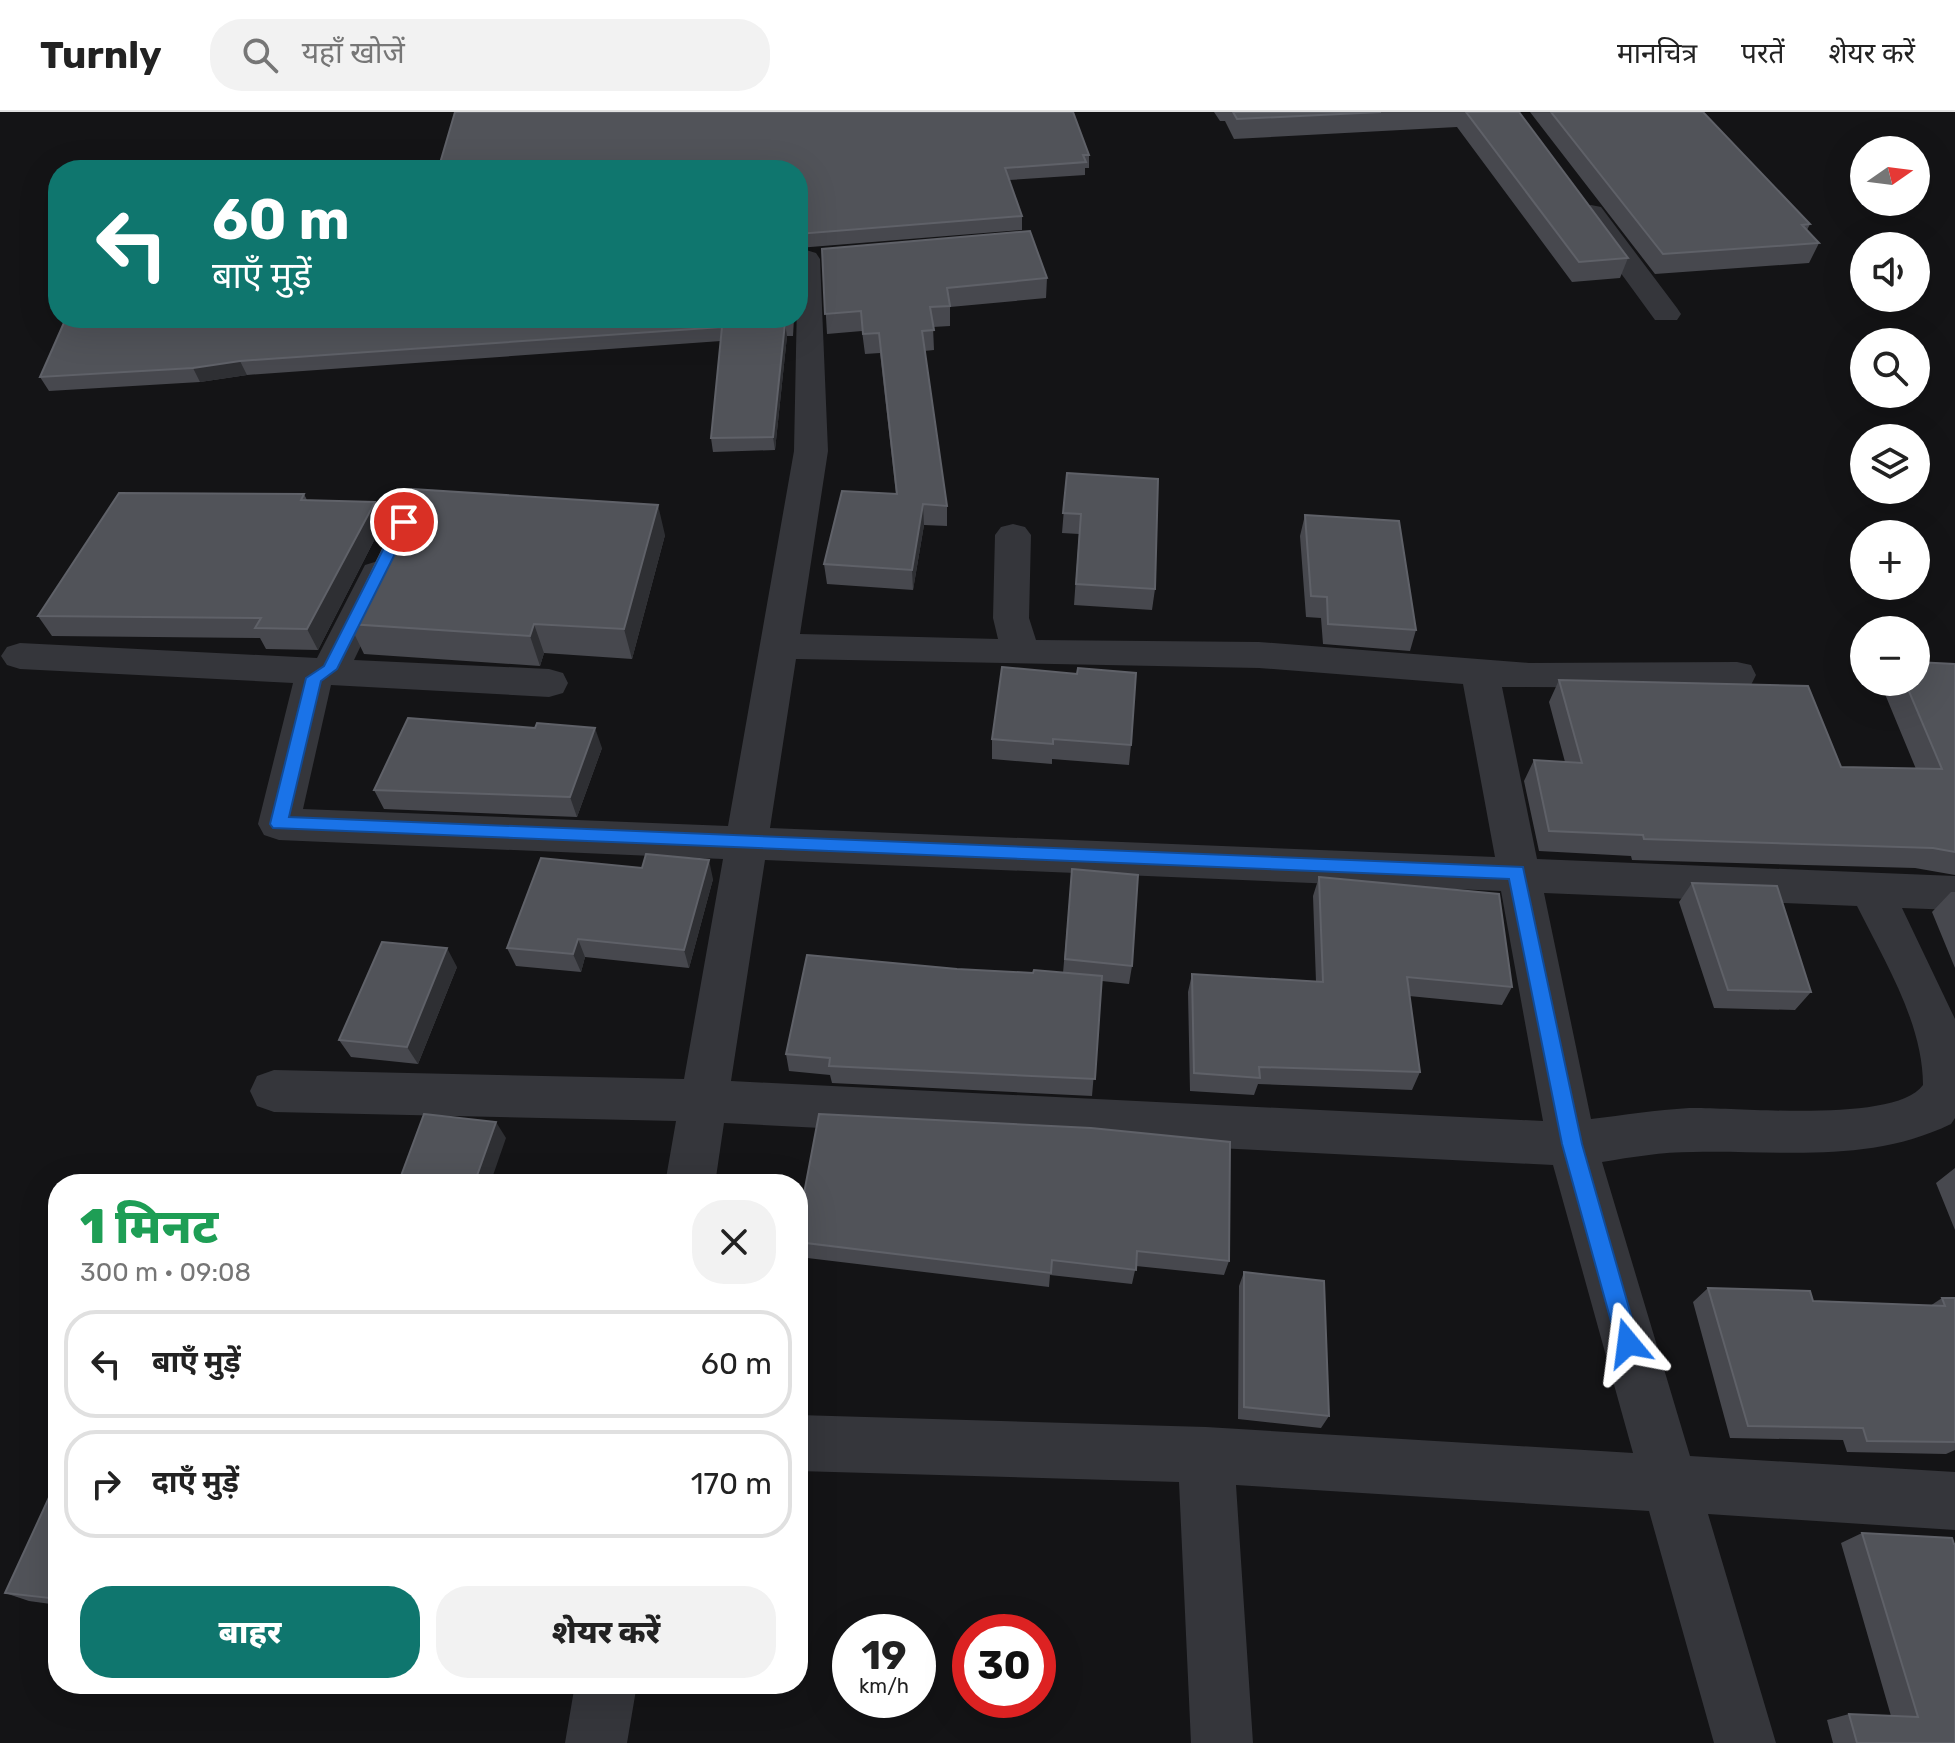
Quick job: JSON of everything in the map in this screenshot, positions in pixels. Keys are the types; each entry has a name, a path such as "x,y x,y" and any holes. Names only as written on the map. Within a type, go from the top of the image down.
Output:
{"street":[{"path":"1572,188 1666,314"},
{"path":"692,1174 811,451 813,258"},
{"path":"397,535 330,669 314,678 279,824 1517,872 1955,893"},
{"path":"1013,535 1011,618 1021,653"},
{"path":"779,646 1021,653 1259,655 1480,675 1737,675"},
{"path":"20,656 330,669 549,683"},
{"path":"1480,675 1572,1144 1668,1486 1745,1743"},
{"path":"274,1091 704,1101 1572,1144 1691,1130 1859,1132 1930,1114 1947,1091 1946,1045 1870,888"},
{"path":"808,1443 1206,1455 1668,1486 1955,1501"},
{"path":"1206,1455 1222,1743"},
{"path":"596,1743 604,1694"}],"building":[{"path":"455,112 1073,112 1089,155 1083,155 1086,162 1005,168 1022,216 808,233 808,160 441,160"},
{"path":"1233,112 1381,112 1237,119"},
{"path":"1466,112 1519,112 1628,258 1579,262"},
{"path":"1551,112 1703,112 1810,224 1802,225 1819,243 1663,254"},
{"path":"1030,231 1047,278 947,288 950,306 930,307 934,330 922,331 947,506 923,504 912,570 824,564 842,491 897,494 879,333 863,334 861,311 825,314 822,249"},
{"path":"62,328 708,328 240,361 193,368 40,377"},
{"path":"722,328 784,328 773,437 711,438"},
{"path":"1067,473 1158,479 1155,589 1076,584 1081,514 1063,513"},
{"path":"412,489 658,505 624,629 534,624 530,636 350,624 352,621 348,621"},
{"path":"119,493 304,494 301,500 375,502 307,629 255,628 261,618 38,616"},
{"path":"1305,515 1399,521 1416,630 1328,624 1327,597 1311,596"},
{"path":"1930,663 1955,664 1955,852 1933,848 1644,839 1643,835 1549,831 1534,760 1582,763 1559,680 1808,686 1841,767 1942,769 1911,696 1930,696"},
{"path":"1002,667 1077,674 1078,668 1136,673 1131,745 1053,739 1053,744 992,739"},
{"path":"408,718 535,728 537,723 595,728 570,797 374,790"},
{"path":"646,854 709,860 684,950 578,939 573,954 507,948 541,858 642,868"},
{"path":"1072,869 1138,875 1132,966 1065,959"},
{"path":"1319,877 1499,894 1512,987 1407,977 1420,1072 1259,1067 1260,1078 1194,1073 1192,974 1323,982"},
{"path":"1692,883 1777,886 1811,992 1728,990"},
{"path":"382,942 447,948 407,1047 339,1040"},
{"path":"807,955 957,969 1033,973 1034,970 1102,976 1095,1079 829,1066 830,1058 786,1054"},
{"path":"424,1114 496,1122 478,1174 402,1174"},
{"path":"819,1114 1091,1128 1230,1142 1229,1261 1137,1251 1136,1270 1052,1260 1051,1273 808,1243 808,1174"},
{"path":"1244,1272 1324,1281 1329,1416 1244,1407"},
{"path":"1708,1288 1810,1291 1813,1301 1945,1306 1942,1298 1955,1298 1955,1442 1867,1441 1863,1428 1748,1426"},
{"path":"48,1500 48,1598 5,1593"},
{"path":"1862,1533 1952,1538 1955,1544 1955,1743 1857,1743 1849,1714 1918,1717"}],"route":[{"path":"404,522 330,669 314,678 279,824 1517,872 1572,1144 1628,1343"}]}
